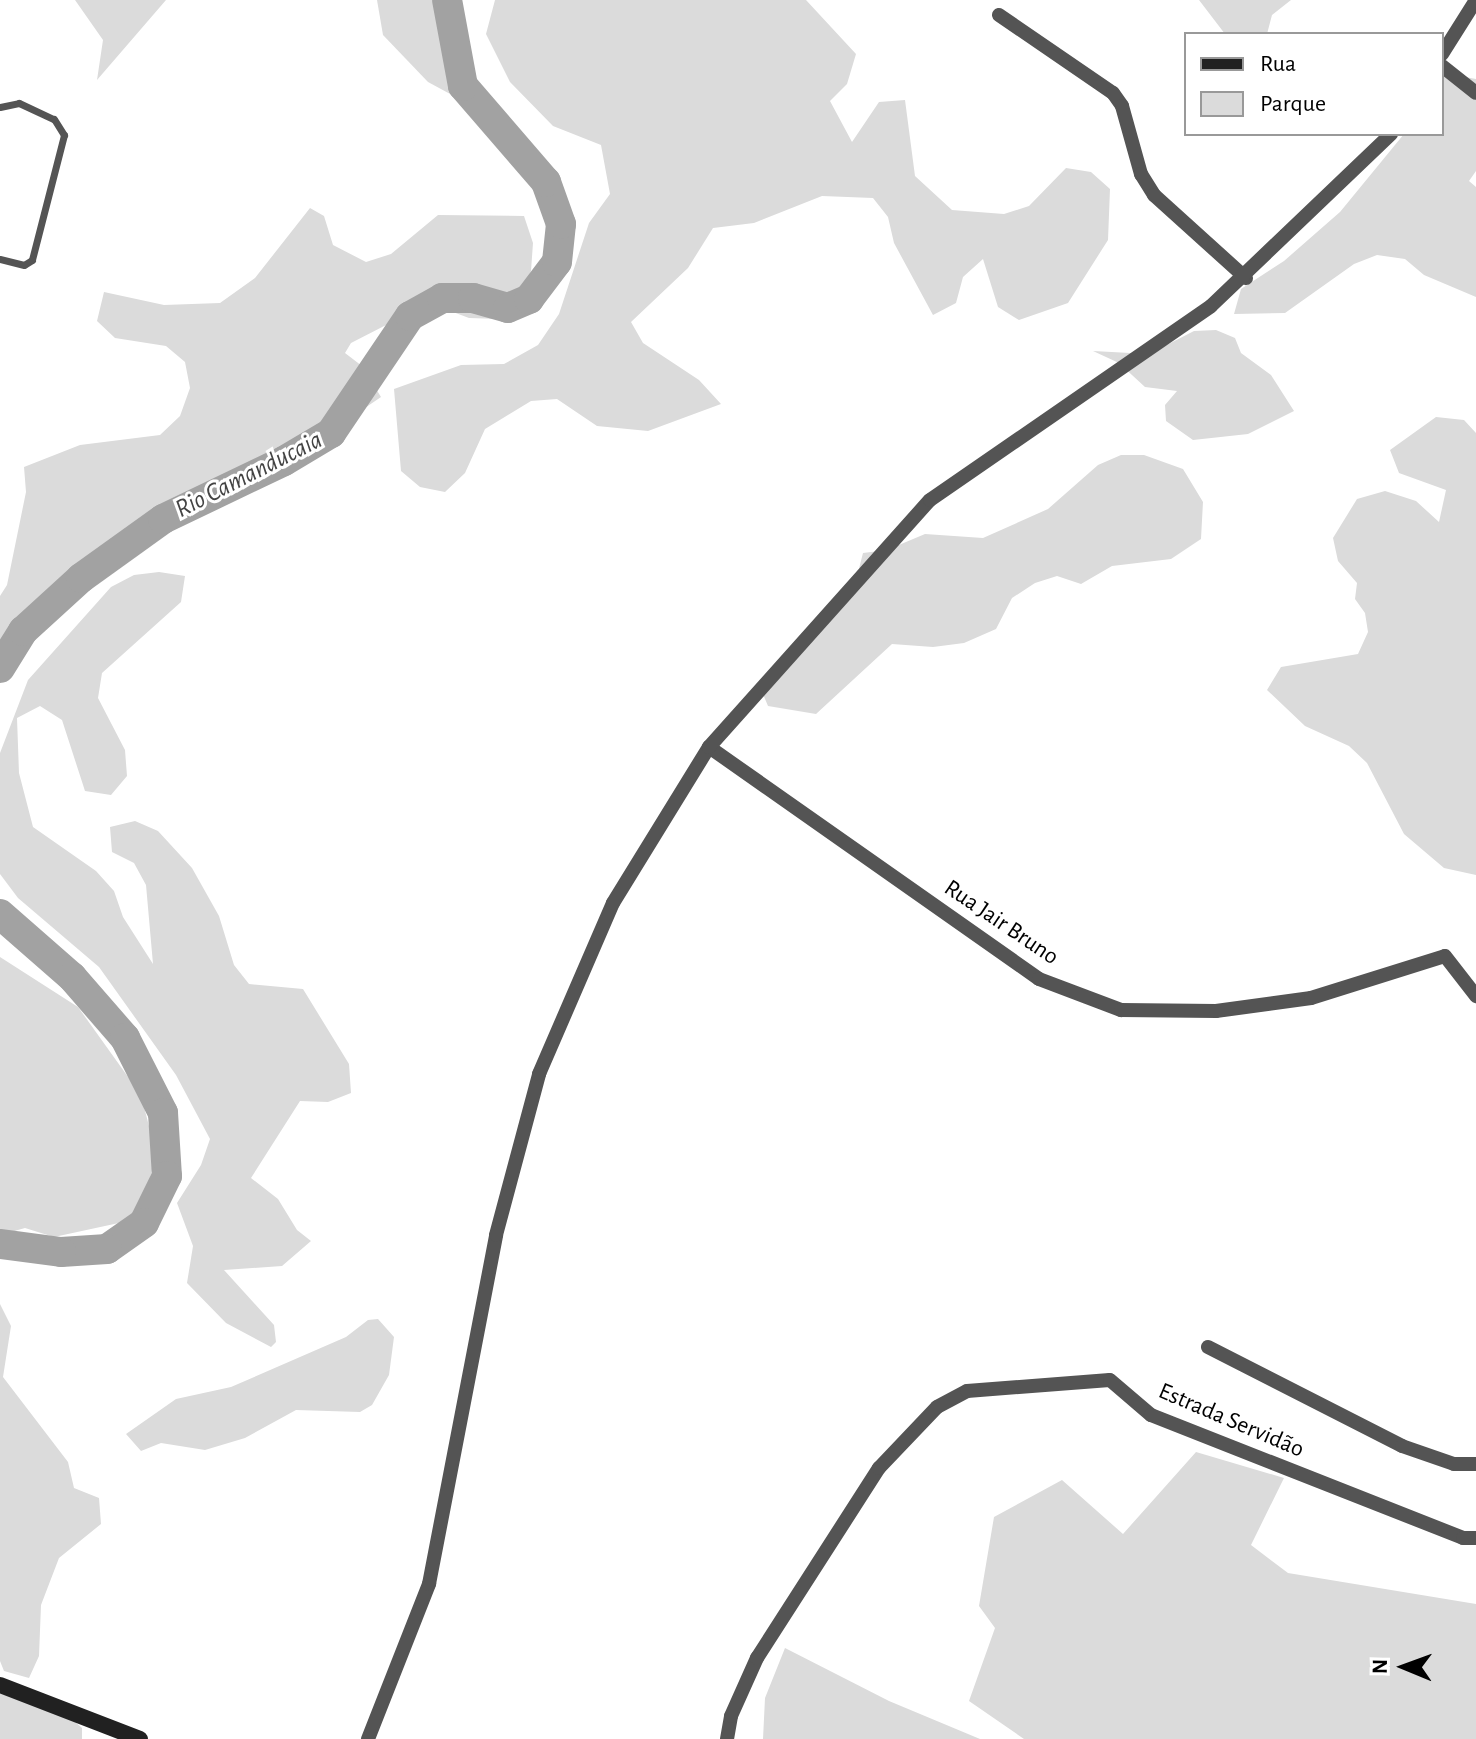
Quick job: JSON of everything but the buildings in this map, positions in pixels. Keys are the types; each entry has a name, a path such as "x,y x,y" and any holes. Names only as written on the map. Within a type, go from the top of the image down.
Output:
{"main road":[{"path":"0,1685 140,1739"}],"street":[{"path":"1444,51 1476,0"},
{"path":"999,15 1113,93 1122,106 1141,174 1154,195 1246,278"},
{"path":"1444,68 1476,93"},
{"path":"368,1739 429,1584 496,1235 539,1074 613,903 709,747 930,500 1246,278 1389,136"},
{"name":"Rua Jair Bruno","path":"709,747 1039,979 1121,1010 1216,1011 1311,998 1445,956 1476,996"},
{"path":"1208,1347 1402,1446 1454,1464 1476,1464"},
{"name":"Estrada Servidão","path":"727,1739 731,1716 757,1658 879,1468 937,1407 967,1391 1110,1380 1151,1415 1463,1538 1476,1538"}],"lane":[{"path":"0,107 19,103 54,119 64,135 32,260 24,265 0,259"}],"green space":[{"path":"75,0 166,0 97,80 103,40"},
{"path":"377,0 451,0 452,95 428,82 383,35"},
{"path":"495,0 806,0 856,54 847,84 830,101 852,142 879,102 905,100 915,176 952,210 1004,214 1029,206 1066,168 1091,172 1110,189 1108,240 1068,303 1019,320 998,307 983,259 963,277 956,303 933,315 894,243 888,217 873,198 822,196 754,223 713,228 688,268 631,322 643,343 699,380 721,404 648,431 597,426 557,399 531,401 485,429 465,473 445,492 420,487 401,471 394,389 461,365 504,364 538,345 559,314 589,223 610,194 601,145 553,126 510,82 486,34"},
{"path":"1199,0 1291,0 1272,15 1268,32 1223,32"},
{"path":"1449,74 1476,79 1476,171 1469,181 1476,187 1476,297 1424,275 1405,259 1377,255 1354,264 1285,313 1234,314 1241,289 1284,261 1340,212 1402,136 1444,136 1444,76"},
{"path":"310,208 324,216 333,245 366,262 391,254 438,215 524,216 533,243 531,271 516,305 500,319 469,318 429,303 351,343 345,353 362,366 381,397 318,440 226,486 153,538 70,574 18,618 0,643 0,596 7,585 26,492 24,467 80,445 160,435 180,416 190,388 185,362 166,346 115,338 97,321 104,292 164,305 220,303 255,278"},
{"path":"1216,330 1235,338 1241,353 1271,375 1294,411 1248,434 1193,440 1166,421 1165,405 1177,391 1145,387 1119,363 1093,351 1149,354 1194,331"},
{"path":"1436,417 1464,420 1476,433 1476,875 1444,868 1404,834 1367,763 1349,746 1305,726 1267,690 1281,667 1358,654 1368,632 1365,613 1355,599 1357,583 1338,561 1333,538 1357,499 1385,491 1416,501 1439,522 1446,490 1399,473 1390,450"},
{"path":"1121,455 1144,455 1183,469 1203,502 1201,539 1171,559 1112,566 1081,584 1057,576 1035,583 1012,598 996,629 964,643 933,647 892,644 816,714 768,706 760,687 854,588 863,553 887,550 925,534 983,538 1048,509 1098,465"},
{"path":"159,572 185,576 181,602 102,673 98,698 125,750 127,776 111,795 85,791 62,720 40,706 17,718 19,773 33,827 96,871 114,891 123,917 153,964 146,885 134,863 112,852 110,827 135,821 158,831 192,868 219,916 234,965 249,984 303,989 349,1064 351,1093 328,1102 300,1101 251,1178 278,1199 297,1230 311,1241 282,1266 224,1270 274,1325 276,1342 271,1347 226,1323 187,1283 193,1246 177,1203 201,1165 210,1139 176,1075 99,967 18,898 0,874 0,753 28,680 111,587 134,575"},
{"path":"0,957 78,1007 141,1095 151,1134 153,1167 145,1197 128,1221 54,1237 25,1228 0,1235"},
{"path":"0,1304 11,1326 3,1377 68,1462 74,1488 99,1498 101,1524 59,1558 41,1605 39,1656 29,1678 4,1671 0,1661"},
{"path":"378,1319 394,1337 389,1375 372,1405 360,1412 296,1410 245,1438 205,1450 161,1443 141,1451 126,1434 176,1399 231,1387 346,1337 368,1320"},
{"path":"1196,1452 1284,1478 1251,1545 1288,1573 1476,1604 1476,1739 1024,1739 969,1701 995,1628 979,1606 994,1517 1062,1480 1123,1534"},
{"path":"785,1648 889,1701 980,1739 763,1739 765,1698"},
{"path":"0,1689 63,1711 82,1728 82,1739 0,1739"}],"waterway":[{"name":"Rio Camanducaia","path":"0,668 23,631 81,578 163,519 284,461 331,433 410,316 442,298 473,298 508,308 529,299 557,262 561,224 546,182 463,86 447,0"},
{"name":"Rio Camanducaia","path":"0,914 72,977 125,1038 163,1113 167,1176 144,1223 107,1249 61,1252 0,1244"}]}
